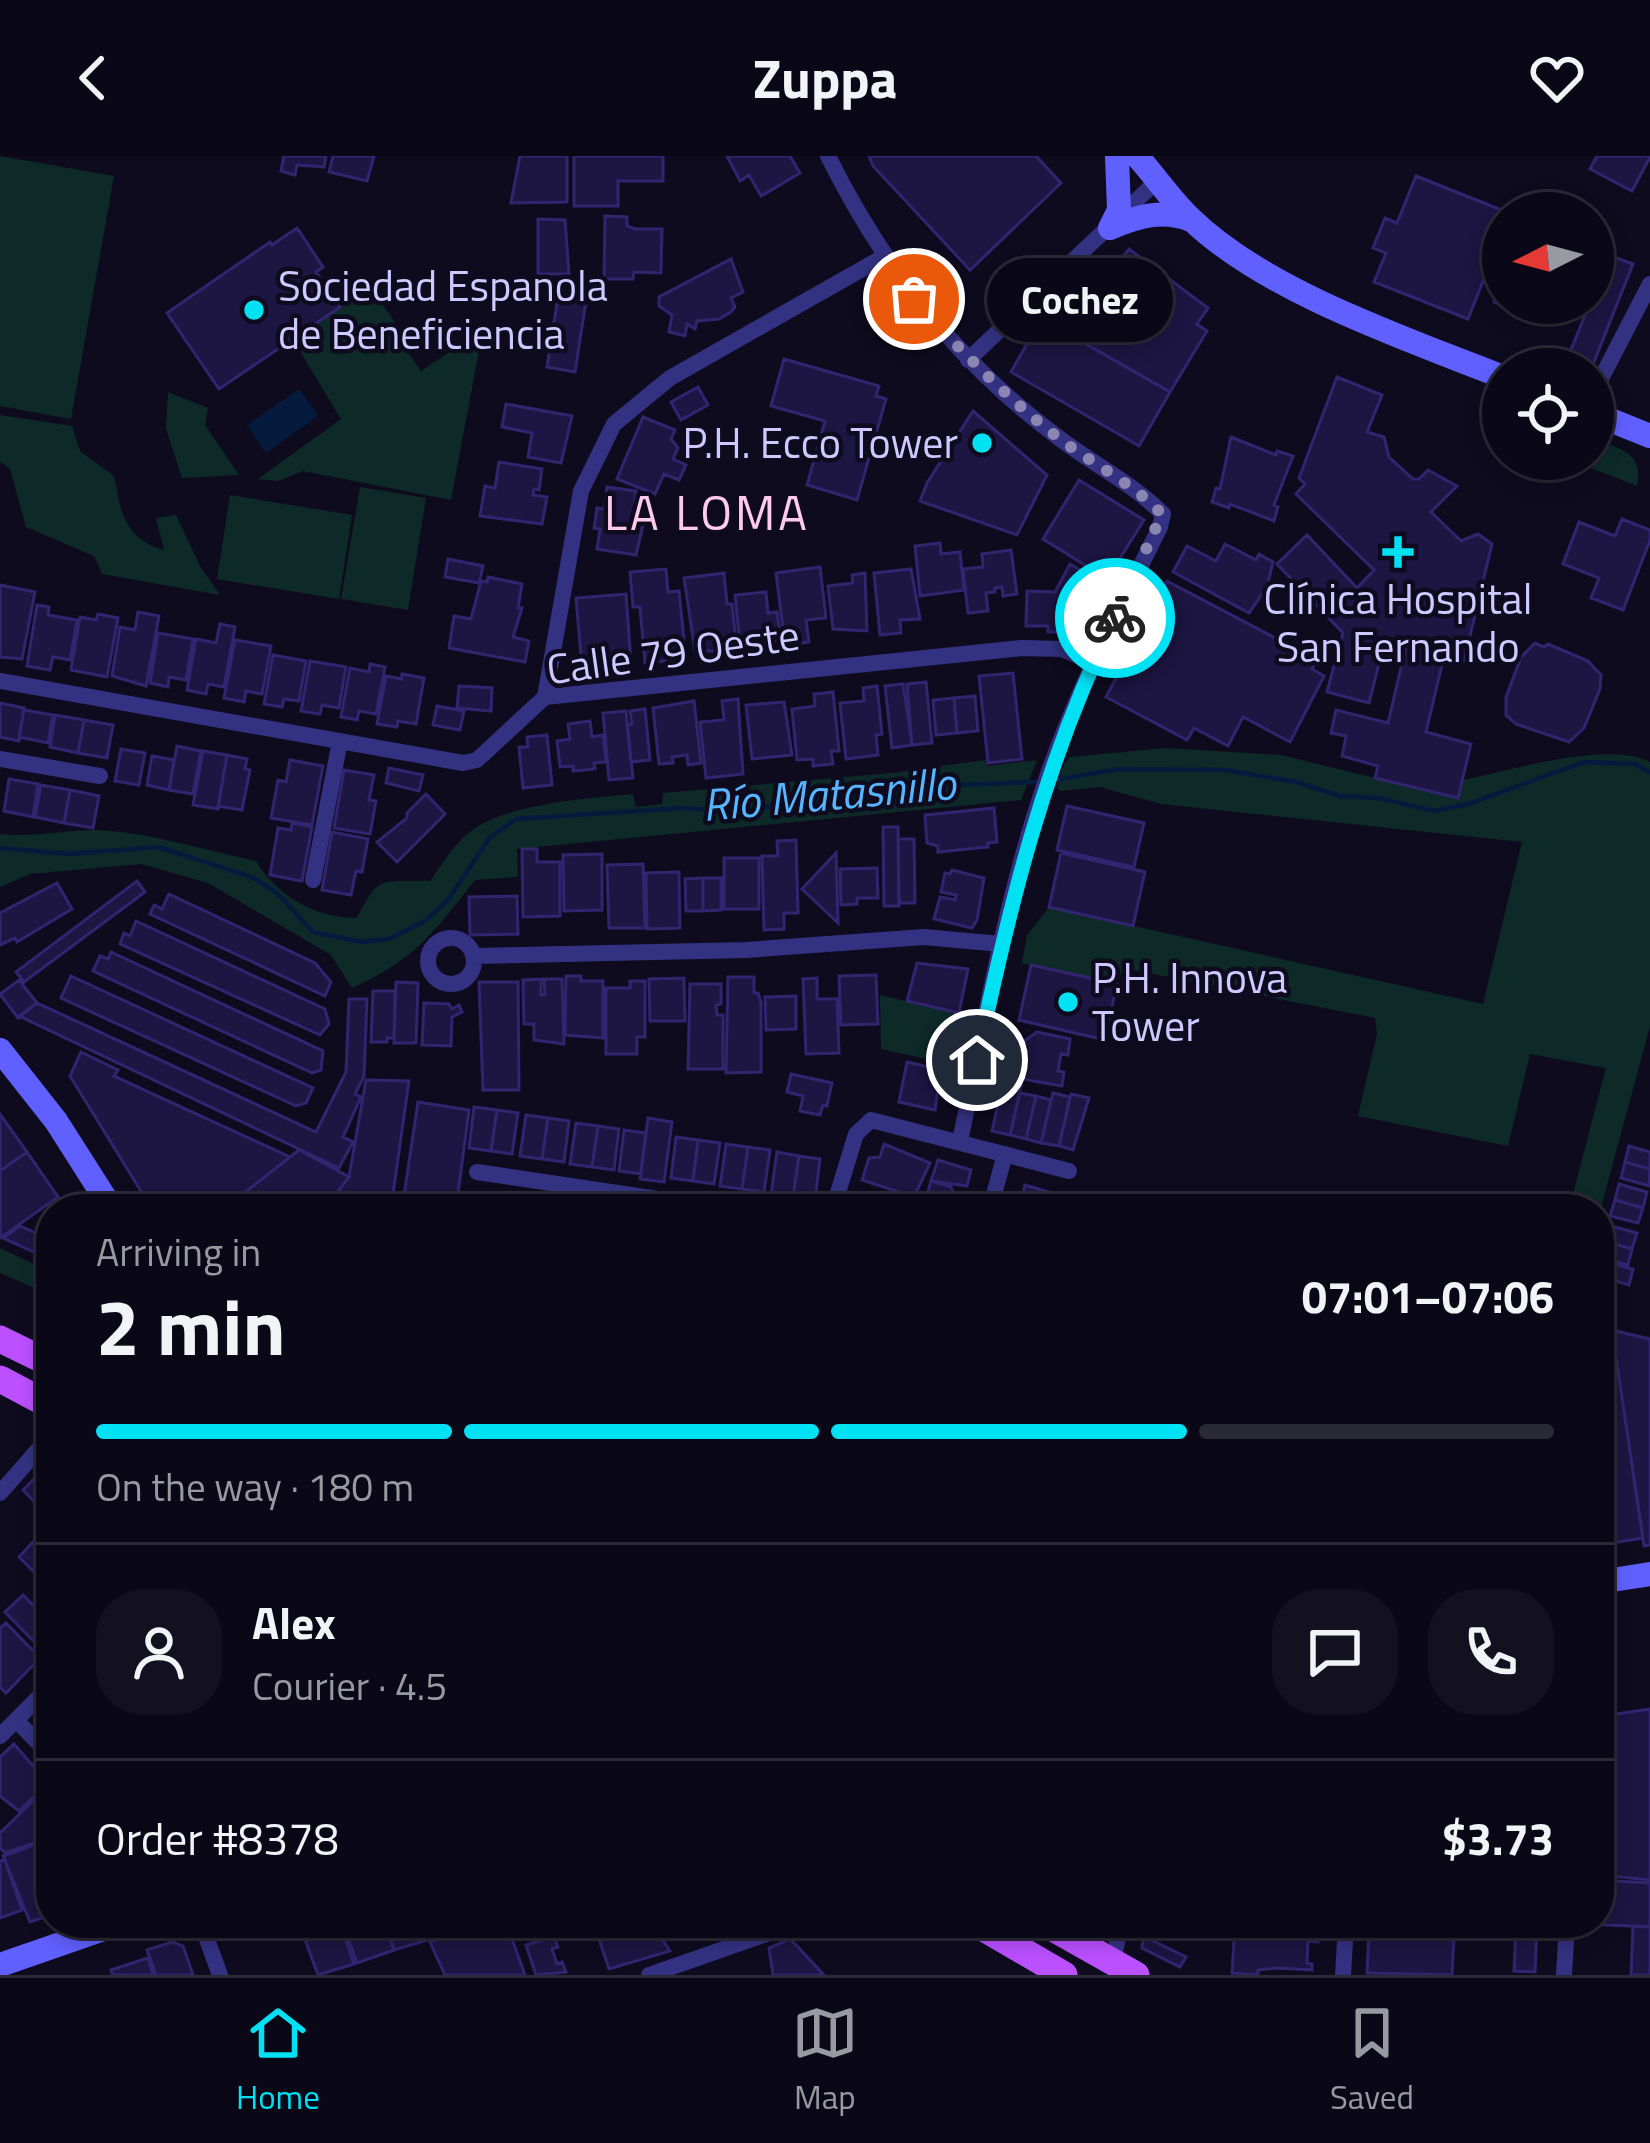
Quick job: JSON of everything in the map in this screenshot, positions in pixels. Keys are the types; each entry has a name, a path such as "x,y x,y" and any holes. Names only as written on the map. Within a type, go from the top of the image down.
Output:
{"main road":[{"path":"1110,228 1118,210 1118,156"},
{"path":"1136,156 1192,220 1244,258 1321,302 1482,368"},
{"path":"1110,228 1152,214 1174,213 1192,220"},
{"path":"1614,421 1650,436"},
{"path":"0,1050 56,1121 102,1194"},
{"path":"0,1340 36,1357"},
{"path":"0,1379 36,1398"},
{"path":"1614,1580 1650,1574"},
{"path":"0,1965 78,1938"},
{"path":"1001,1938 1064,1975"},
{"path":"1071,1938 1125,1968"}],"street":[{"path":"828,156 914,299 968,360 1057,436 1144,496 1162,514 1093,663 1042,791 1001,944 960,1142"},
{"path":"968,360 1158,179"},
{"path":"544,697 581,491 614,424 670,378 885,256"},
{"path":"1614,353 1650,284"},
{"name":"Calle 79 Oeste","path":"0,681 463,763 477,760 544,697 1022,648 1062,649 1093,663"},
{"path":"313,880 340,741"},
{"path":"0,759 100,776"},
{"path":"473,956 746,950 924,937 1001,944"},
{"path":"838,1194 863,1124 882,1120 1070,1171"},
{"path":"994,1194 1005,1154"},
{"path":"477,1172 624,1194"},
{"path":"0,1492 36,1452"},
{"path":"0,1736 36,1700"},
{"path":"16,1720 36,1741"},
{"path":"206,1938 220,1975"},
{"path":"649,1975 755,1938"},
{"path":"1122,1938 1125,1968"},
{"path":"1343,1975 1345,1938"},
{"path":"1564,1975 1566,1938"}],"green space":[{"path":"0,156 114,176 71,419 0,406"},
{"path":"370,286 395,322 390,327 421,371 469,339 481,340 451,500 303,471 278,481 258,479 341,419 293,340"},
{"path":"168,392 208,408 205,425 239,475 182,478 166,429"},
{"path":"0,415 72,426 80,451 114,476 132,531 164,550 156,518 176,515 220,595 102,574 94,556 26,527 10,469 0,462"},
{"path":"1614,447 1633,459 1637,486 1614,477"},
{"path":"360,487 426,498 408,610 341,599"},
{"path":"230,495 352,515 339,599 217,579"},
{"path":"1166,748 1281,755 1457,798 1462,780 1558,759 1609,754 1650,762 1650,1026 1605,1194 1573,1194 1606,1068 1530,1054 1508,1146 1358,1116 1377,1034 1375,1018 1123,968 1117,984 1022,963 1027,935 1049,907 1483,1004 1522,842 1161,804 1100,787 1060,791 1057,787 1070,757"},
{"path":"985,760 987,766 1037,760 1021,800 517,849 518,877 475,880 421,943 392,967 352,988 331,955 208,883 141,864 30,874 0,887 0,834 116,831 256,861 275,885 299,903 327,914 357,918 377,887 392,881 430,881 466,835 522,809 633,794 636,807 662,804 663,793"},
{"path":"880,995 969,1016 959,1066 881,1049"},
{"path":"0,1248 36,1265 36,1288 0,1273"}],"water":[{"path":"299,389 318,416 266,453 247,425"}],"building":[{"path":"284,156 326,156 324,167 297,165 295,175 281,171"},
{"path":"333,156 374,156 367,181 329,172"},
{"path":"520,156 567,156 567,202 511,203"},
{"path":"574,156 663,156 663,181 618,181 618,206 574,206"},
{"path":"727,156 790,156 800,173 761,196 749,175 740,181"},
{"path":"869,156 1036,156 1061,183 970,270 873,166"},
{"path":"1597,156 1650,157 1632,191 1590,169"},
{"path":"1416,176 1482,202 1482,284 1468,319 1374,282 1386,253 1373,248 1385,218 1397,223"},
{"path":"605,216 627,217 627,226 635,229 662,229 661,273 634,272 633,279 604,279"},
{"path":"538,219 565,220 569,274 538,274"},
{"name":"Sociedad Espanola de Beneficiencia","path":"297,228 323,267 316,272 340,307 219,389 167,313"},
{"path":"1129,249 1208,308 1197,324 1207,331 1170,392 1055,326 1062,312 1101,273 1114,269"},
{"path":"1614,257 1633,264 1614,312"},
{"path":"731,259 743,292 731,298 735,307 731,312 719,319 697,321 695,329 687,324 685,336 669,332 672,315 659,306 659,297"},
{"path":"558,297 586,301 575,372 547,367"},
{"path":"1047,322 1170,392 1139,446 1011,372 1029,340"},
{"path":"1581,324 1609,324 1600,348 1572,348"},
{"path":"784,359 879,386 876,396 886,399 857,500 807,485 825,421 771,406"},
{"path":"1337,377 1382,395 1367,432 1384,437 1389,457 1413,479 1428,470 1457,486 1431,512 1461,541 1478,534 1492,544 1464,661 1444,656 1426,732 1471,744 1458,798 1375,778 1378,766 1342,756 1346,736 1331,733 1336,710 1388,723 1407,642 1384,644 1369,703 1327,692 1343,633 1277,564 1307,535 1357,588 1374,570 1296,494 1305,484 1299,478"},
{"path":"698,387 708,405 681,420 671,402"},
{"path":"506,404 572,416 561,463 528,457 532,433 502,427"},
{"name":"P.H. Ecco Tower","path":"973,411 1047,475 1017,535 920,501"},
{"path":"643,417 675,430 671,439 678,448 673,459 686,465 679,480 664,474 655,494 617,479"},
{"path":"1231,437 1276,455 1277,451 1293,456 1274,505 1278,507 1274,521 1212,502 1216,488 1220,489"},
{"path":"499,462 542,469 539,490 534,489 533,495 547,497 542,524 480,516 485,486 495,488"},
{"path":"1079,480 1144,520 1107,579 1043,539"},
{"path":"607,487 636,491 635,501 648,503 636,555 597,549 597,508 604,509"},
{"path":"1622,519 1650,530 1623,610 1591,598 1599,578 1563,564 1579,522 1615,536"},
{"path":"940,543 941,554 960,552 964,590 920,596 915,546"},
{"path":"1225,544 1256,560 1259,554 1273,562 1267,587 1249,613 1173,572 1187,546 1216,561"},
{"path":"1011,550 1017,594 1003,596 1002,587 995,588 986,593 988,611 968,613 963,569 983,567 982,554"},
{"path":"448,559 483,566 479,583 445,577"},
{"path":"1070,564 1094,578 1097,586 1090,600 1097,604 1091,616 1084,613 1059,632 1048,632 1048,626 1026,626 1027,591 1055,592"},
{"path":"820,567 826,618 806,620 809,642 785,645 776,573"},
{"path":"666,569 668,592 679,591 686,659 645,663 640,607 633,607 630,572"},
{"path":"911,569 920,619 900,620 901,633 880,635 874,573"},
{"path":"724,573 737,651 695,651 684,578"},
{"path":"865,573 867,631 833,629 828,586 853,583 852,575"},
{"path":"488,577 522,584 518,608 522,608 513,637 529,641 525,662 449,648 454,616 471,619 481,581 487,582"},
{"path":"1167,581 1317,660 1312,669 1324,676 1290,742 1243,717 1228,746 1194,728 1187,740 1106,697"},
{"path":"0,585 35,592 22,659 0,657"},
{"path":"766,592 768,613 777,612 781,641 772,642 773,651 741,654 735,595"},
{"path":"626,594 631,663 582,667 576,598"},
{"path":"37,605 49,607 48,615 77,620 70,660 53,657 50,670 27,666"},
{"path":"138,612 159,616 146,686 112,676 120,627 135,630"},
{"path":"98,614 118,618 107,677 71,670 80,617 96,620"},
{"path":"220,624 235,627 224,687 208,684 206,694 187,690 196,639 216,643"},
{"path":"158,633 193,639 186,680 169,677 168,687 150,683"},
{"path":"235,640 271,646 262,694 246,691 244,702 224,698"},
{"path":"1535,643 1588,661 1601,675 1584,728 1569,742 1516,724 1506,715 1506,697 1521,657"},
{"path":"273,655 306,661 299,701 284,699 282,707 264,704"},
{"path":"310,661 346,667 339,708 322,705 320,714 301,711"},
{"path":"370,664 385,667 376,714 359,711 357,720 341,717 350,668 369,672"},
{"path":"1013,673 1022,759 988,763 979,676"},
{"path":"402,674 424,678 416,724 377,724 386,676 402,679"},
{"path":"926,682 932,743 912,745 907,684"},
{"path":"903,684 912,745 892,748 885,686"},
{"path":"459,686 492,688 491,711 457,708"},
{"path":"877,686 882,734 876,735 878,755 846,759 840,703 864,701 863,688"},
{"path":"833,692 839,751 831,751 833,764 813,766 813,759 797,760 792,709 815,706 814,694"},
{"path":"975,696 978,731 957,733 954,698"},
{"path":"954,698 957,733 936,735 933,700"},
{"path":"738,699 743,774 706,778 700,722 724,720 722,701"},
{"path":"694,701 701,763 688,765 687,755 659,764 653,708"},
{"path":"784,702 792,755 752,759 746,705"},
{"path":"0,703 24,708 19,741 0,737"},
{"path":"437,706 464,711 460,730 433,725"},
{"path":"645,709 650,760 631,762 630,711"},
{"path":"24,710 53,715 48,743 19,737"},
{"path":"626,711 633,778 609,780 603,713"},
{"path":"55,715 84,720 78,753 50,747"},
{"path":"84,720 113,725 107,758 78,753"},
{"path":"590,721 592,737 603,735 606,762 594,763 595,769 560,767 557,741 570,739 568,724"},
{"path":"547,735 552,785 523,788 519,747 528,747 527,737"},
{"path":"177,746 201,751 193,794 169,790"},
{"path":"121,749 145,753 139,785 115,781"},
{"path":"203,751 227,755 218,809 193,805"},
{"path":"227,755 247,759 245,769 250,770 242,810 218,806"},
{"path":"152,756 174,760 169,790 147,785"},
{"path":"290,760 323,766 312,825 271,818 278,780 286,782"},
{"path":"389,768 423,775 419,791 386,783"},
{"path":"344,770 374,775 369,800 376,801 370,834 334,828"},
{"path":"9,779 38,784 33,817 4,811"},
{"path":"41,785 70,790 64,823 35,817"},
{"path":"70,790 99,796 93,828 64,823"},
{"path":"426,794 445,814 397,862 377,842 407,818"},
{"path":"1067,806 1144,823 1134,867 1057,850"},
{"path":"994,808 997,842 988,847 938,852 938,846 927,843 925,815"},
{"path":"292,823 312,827 302,881 270,875 278,828 291,830"},
{"path":"883,827 898,827 899,906 884,906"},
{"path":"332,832 368,839 362,872 356,871 351,895 322,890"},
{"path":"898,839 914,839 915,903 901,903 899,898"},
{"path":"796,840 798,913 784,913 784,929 764,930 762,856 778,856 777,841"},
{"path":"522,849 537,849 537,862 560,862 560,916 523,917"},
{"path":"836,853 838,923 802,889"},
{"path":"1061,853 1145,872 1133,926 1049,907"},
{"path":"602,854 602,910 564,911 563,855"},
{"path":"724,858 759,858 759,909 724,909"},
{"path":"643,864 645,928 609,928 607,865"},
{"path":"877,868 878,898 857,898 857,904 841,905 840,869"},
{"path":"952,870 984,878 972,928 934,919 940,897 955,900 956,895 941,892 945,873"},
{"path":"679,872 680,928 647,929 646,873"},
{"path":"703,878 703,911 686,911 685,879"},
{"path":"703,878 721,878 721,910 703,911"},
{"path":"137,881 145,892 24,982 16,972"},
{"path":"57,883 72,909 17,942 15,938 0,945 0,913"},
{"path":"169,894 315,963 331,982 325,996 150,914 154,905 162,909"},
{"path":"517,896 518,934 470,935 469,897"},
{"path":"136,921 325,1009 329,1024 320,1035 120,944 124,933 130,936"},
{"path":"111,952 323,1051 321,1070 312,1073 93,971 100,956 108,959"},
{"path":"917,963 968,969 959,1013 907,1001"},
{"name":"P.H. Innova Tower","path":"1031,965 1117,984 1105,1040 1019,1020"},
{"path":"876,975 878,1024 841,1025 839,976"},
{"path":"71,976 313,1088 306,1103 296,1106 61,998"},
{"path":"566,976 603,981 603,1038 565,1035"},
{"path":"728,977 754,977 754,993 761,1002 761,1072 726,1073"},
{"path":"684,978 685,1021 650,1021 649,979"},
{"path":"817,978 817,999 837,999 839,1053 806,1054 803,979"},
{"path":"541,979 541,995 545,994 544,979 562,979 564,1044 534,1040 534,1024 524,1024 523,980"},
{"path":"19,980 37,1003 18,1018 0,994"},
{"path":"630,981 645,981 645,1037 637,1037 637,1054 606,1054 606,988 630,988"},
{"path":"396,982 418,983 416,1043 394,1043"},
{"path":"479,982 518,982 519,1090 483,1090"},
{"path":"690,984 721,984 721,1004 716,1005 717,1015 723,1015 723,1069 688,1069"},
{"path":"373,991 395,991 394,1038 387,1042 371,1042"},
{"path":"796,996 796,1029 766,1030 765,997"},
{"path":"349,999 367,999 364,1076 355,1094 361,1097 343,1137 353,1142 339,1168 19,1016 37,1003 316,1132 346,1072"},
{"path":"424,1003 449,1004 452,1009 459,1005 462,1012 452,1017 451,1046 422,1045"},
{"path":"1037,1032 1070,1039 1068,1055 1061,1054 1058,1071 1064,1072 1062,1086 1005,1076 1010,1051"},
{"path":"81,1052 118,1070 114,1076 290,1157 243,1194 143,1194 70,1076"},
{"path":"907,1062 941,1070 935,1110 899,1102"},
{"path":"791,1074 832,1083 820,1115 800,1111 803,1096 787,1092"},
{"path":"1004,1078 1022,1082 1010,1135 992,1131"},
{"path":"366,1080 409,1081 393,1194 336,1194 349,1177"},
{"path":"1020,1093 1036,1096 1026,1139 1010,1135"},
{"path":"1053,1093 1070,1097 1059,1146 1041,1143"},
{"path":"1071,1094 1089,1098 1073,1150 1059,1146"},
{"path":"1036,1096 1051,1100 1041,1143 1026,1139"},
{"path":"418,1102 469,1110 458,1194 404,1194"},
{"path":"474,1107 497,1110 491,1151 469,1148"},
{"path":"497,1110 518,1113 512,1154 491,1151"},
{"path":"0,1114 27,1152 0,1171"},
{"path":"526,1115 548,1118 542,1159 520,1156"},
{"path":"548,1118 569,1121 564,1162 542,1159"},
{"path":"648,1118 672,1122 664,1182 640,1179"},
{"path":"576,1123 598,1126 592,1167 570,1164"},
{"path":"598,1126 619,1129 614,1170 592,1167"},
{"path":"624,1130 646,1133 641,1174 619,1171"},
{"path":"676,1137 698,1140 693,1181 671,1178"},
{"path":"698,1140 720,1143 714,1184 693,1181"},
{"path":"726,1144 748,1147 742,1189 720,1186"},
{"path":"884,1144 930,1163 915,1194 862,1180 869,1158 880,1157"},
{"path":"1629,1146 1650,1152 1650,1169 1625,1162"},
{"path":"748,1147 770,1150 764,1192 742,1189"},
{"path":"299,1150 349,1177 336,1194 243,1194"},
{"path":"27,1152 56,1194 36,1194 36,1213 0,1238 0,1171"},
{"path":"777,1152 799,1156 793,1194 771,1194"},
{"path":"799,1156 820,1159 816,1194 793,1194"},
{"path":"938,1160 971,1170 967,1186 931,1181"},
{"path":"1625,1162 1650,1169 1649,1186 1621,1178"},
{"path":"931,1181 951,1187 954,1194 927,1194"},
{"path":"1619,1184 1647,1192 1643,1208 1615,1200"},
{"path":"1025,1185 1056,1194 1023,1194"},
{"path":"1614,1203 1643,1208 1638,1223 1614,1217"},
{"path":"20,1226 36,1233 36,1253 3,1238"},
{"path":"1614,1227 1637,1233 1632,1249 1614,1244"},
{"path":"1614,1244 1632,1249 1628,1265 1614,1261"},
{"path":"1614,1264 1633,1269 1629,1285 1614,1281"},
{"path":"1614,1330 1650,1339 1650,1545 1644,1546"},
{"path":"1614,1344 1643,1538 1614,1543"},
{"path":"36,1477 36,1503 23,1490"},
{"path":"35,1540 36,1541 34,1572 19,1557"},
{"path":"23,1595 33,1605 36,1602 36,1644 5,1612"},
{"path":"6,1623 36,1654 36,1662 6,1693 0,1687 0,1628"},
{"path":"1650,1709 1650,1880 1614,1876 1614,1714"},
{"path":"14,1744 36,1769 36,1795 19,1811 0,1796 0,1757"},
{"path":"36,1798 36,1842 5,1853 0,1848 0,1833"},
{"path":"36,1844 36,1920 30,1922 3,1856"},
{"path":"5,1860 22,1910 0,1918 0,1861"},
{"path":"1614,1881 1650,1883 1650,1927 1614,1925"},
{"path":"1633,1926 1650,1927 1650,1975 1631,1975"},
{"path":"304,1938 345,1938 354,1964 318,1975"},
{"path":"348,1938 390,1938 394,1950 357,1963"},
{"path":"390,1938 434,1938 394,1950"},
{"path":"512,1938 525,1975 445,1975 430,1942"},
{"path":"555,1938 558,1947 552,1949 566,1972 536,1975 526,1945"},
{"path":"599,1938 662,1938 670,1951 609,1969"},
{"path":"1143,1938 1147,1938 1186,1957 1180,1967 1142,1948"},
{"path":"1234,1938 1318,1938 1318,1942 1308,1941 1307,1963 1312,1970 1232,1973"},
{"path":"1369,1938 1454,1938 1452,1975 1367,1973"},
{"path":"1515,1938 1537,1938 1535,1972 1514,1971"},
{"path":"790,1939 824,1975 773,1975 769,1948"},
{"path":"172,1942 183,1946 193,1975 156,1975 147,1950"},
{"path":"148,1958 153,1975 113,1975 111,1970"}],"waterway":[{"name":"Río Matasnillo","path":"1050,781 1118,769 1225,770 1434,811 1468,804 1584,762 1635,764 1650,772"},
{"name":"Río Matasnillo","path":"0,848 69,854 159,847 254,878 276,892 313,932 362,942 389,939 425,921 448,900 490,837 516,819 683,808 736,812 903,787 1039,782"}],"way so far":[{"path":"914,299 968,360 1057,436 1144,496 1162,514 1115,618"}],"place":[{"name":"Cochez","path":"914,299"},
{"name":"Sociedad Espanola de Beneficiencia","path":"254,310"},
{"name":"P.H. Ecco Tower","path":"982,443"},
{"name":"Clínica Hospital San Fernando","path":"1398,552"},
{"name":"P.H. Innova Tower","path":"1068,1002"}],"district":[{"name":"LA LOMA","path":"707,513"}],"route":[{"path":"977,1060 1001,944 1040,798 1115,618"}]}
